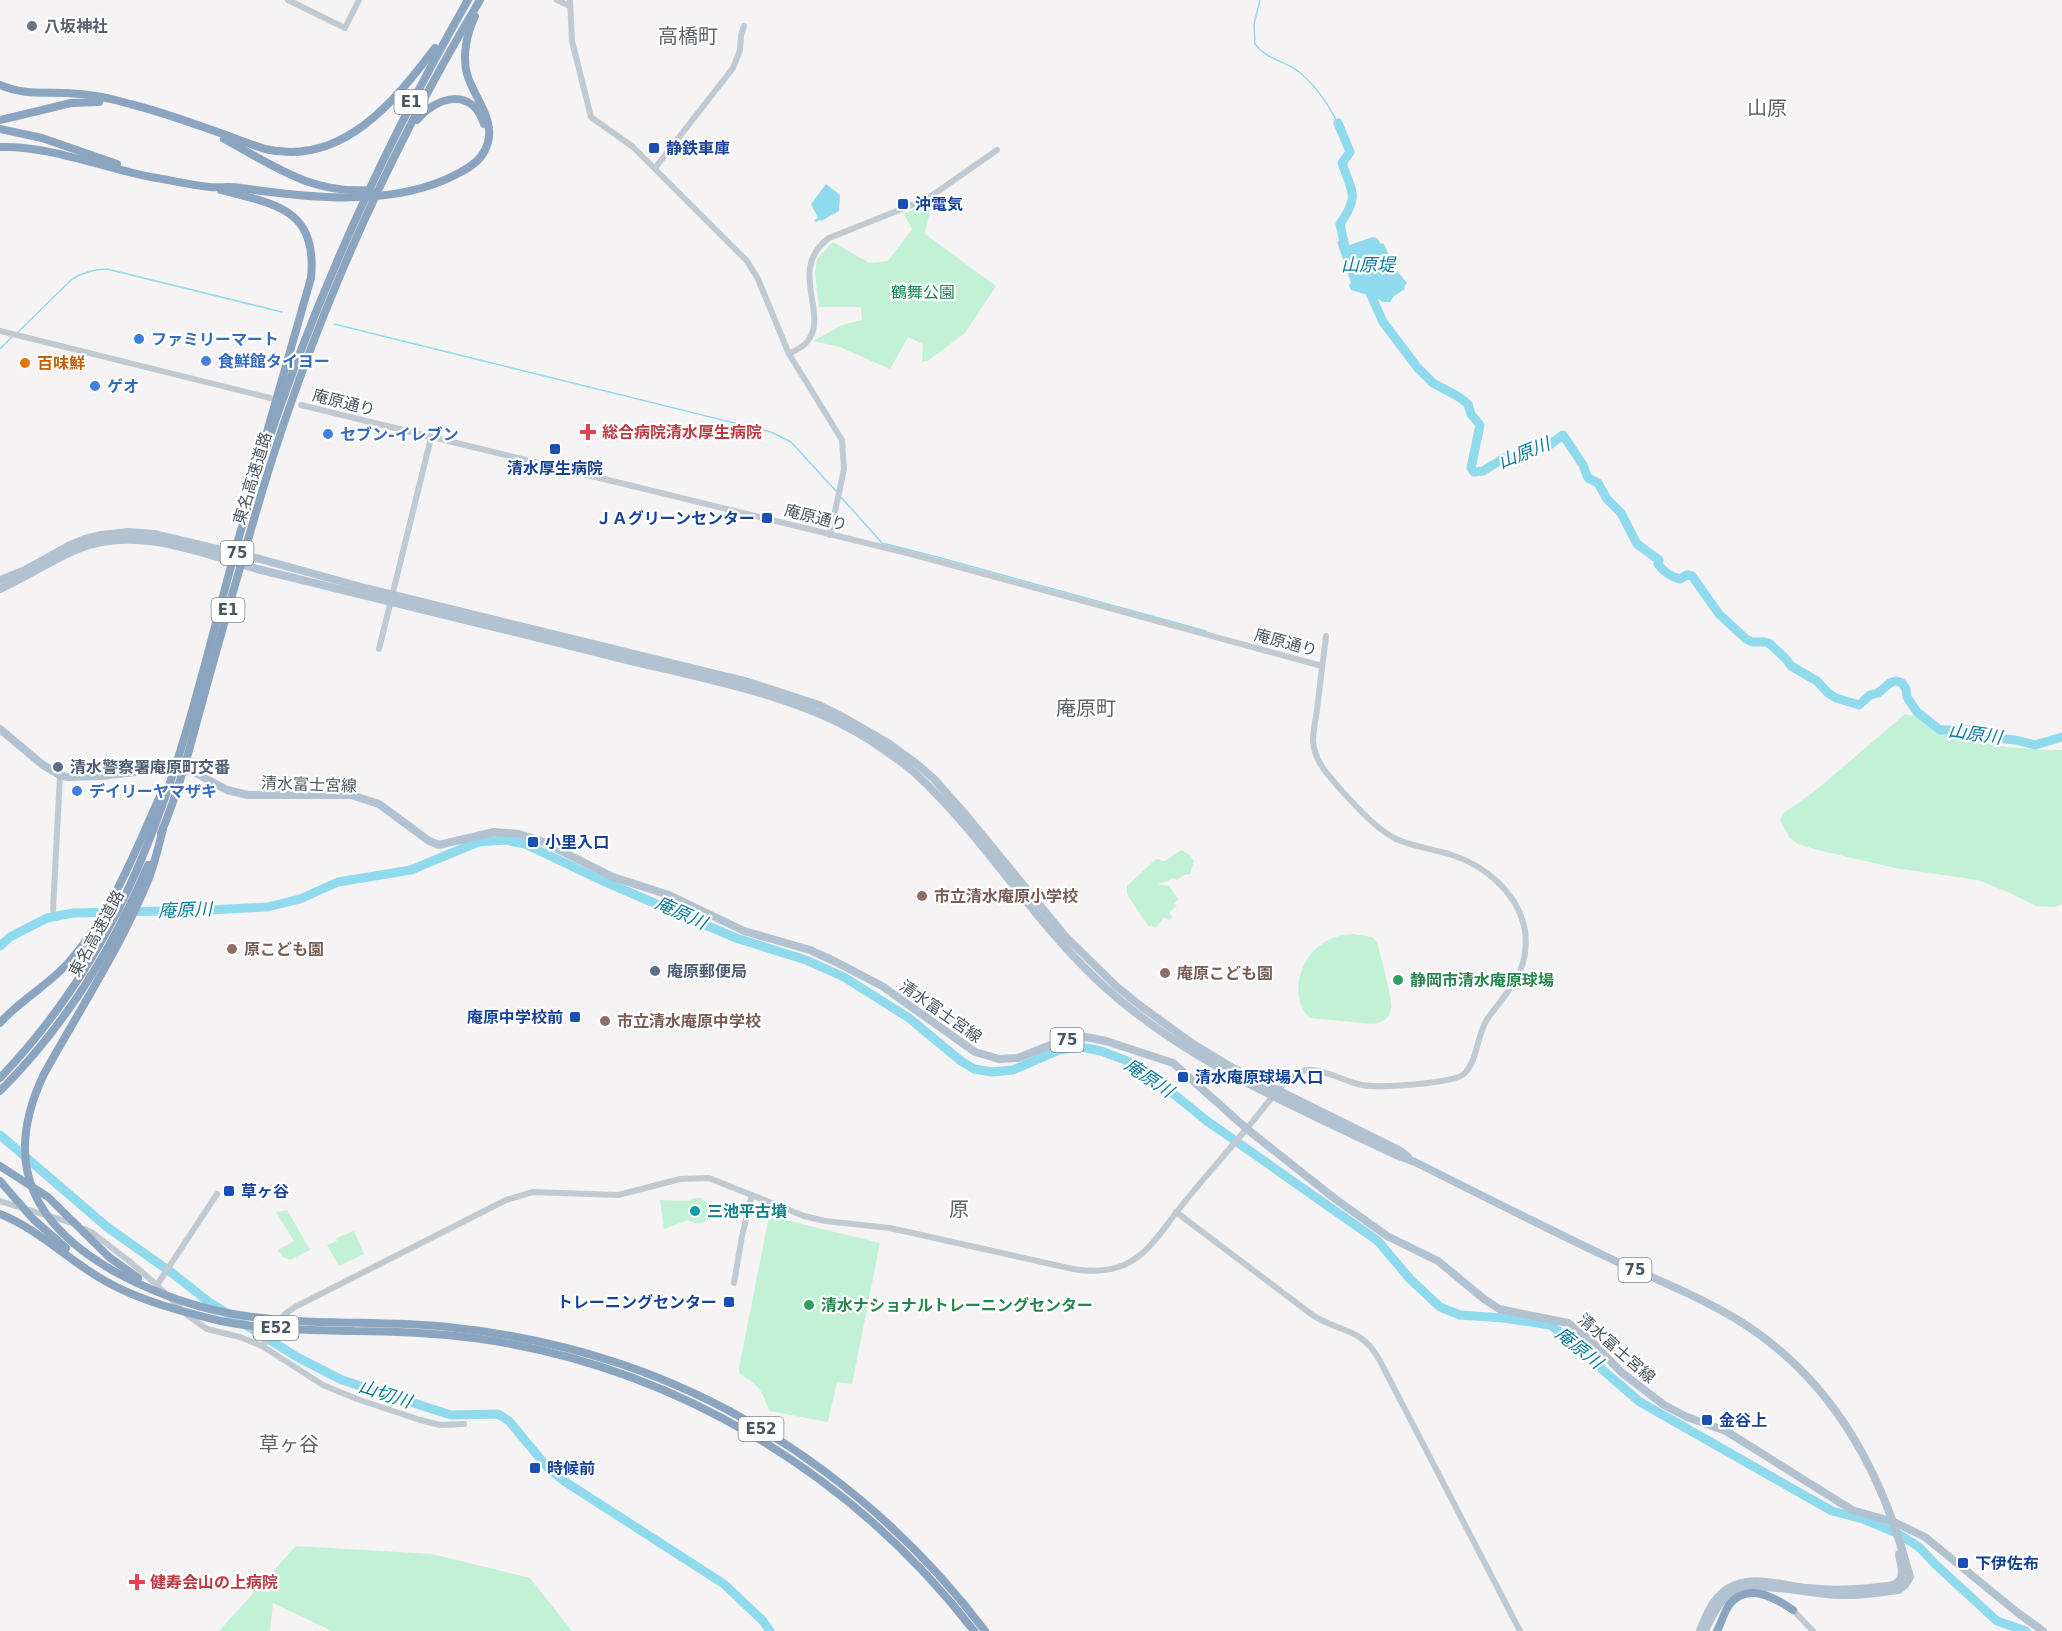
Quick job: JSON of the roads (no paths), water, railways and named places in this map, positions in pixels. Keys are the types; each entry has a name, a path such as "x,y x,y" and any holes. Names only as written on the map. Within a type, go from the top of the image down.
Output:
{"highway":[{"name":"東名高速道路","path":"364,211 370,187 410,104 468,0"},
{"name":"東名高速道路","path":"0,1078 51,1018 126,921 152,852 155,826 260,479 310,325 364,211 381,185 408,130 482,0"},
{"path":"0,85 19,92 93,96 130,104 254,146 280,151 310,149 341,139 387,107 411,80 457,19"},
{"path":"210,187 238,187 298,195 360,197 424,188 468,168 482,156 489,137 488,119 465,66 468,25"},
{"path":"202,127 298,180 328,188 362,191 420,184 447,174 472,159 483,145 485,136 483,120 478,111 469,104 453,98 436,102 408,130"},
{"path":"0,120 71,103 93,101 130,104"},
{"path":"0,129 42,138 151,177"},
{"path":"0,147 18,147 151,177 210,187 280,207 300,224 308,235 313,257 308,291 272,413 260,479"},
{"name":"東名高速道路","path":"155,826 193,736 260,479"},
{"path":"0,1023 53,978 76,953 99,921 135,851 155,826"},
{"name":"東名高速道路","path":"0,1091 49,1035 90,967 111,924 152,852"},
{"path":"126,921 102,976 36,1089 28,1113 24,1137 26,1171 38,1203 52,1223 71,1242 126,1277 178,1300"},
{"path":"0,1166 48,1197 119,1265 178,1300"},
{"path":"0,1181 33,1219 83,1261 139,1293 197,1314"},
{"path":"0,1214 26,1227 107,1283 154,1303 197,1314"},
{"name":"E52","path":"178,1300 229,1314 272,1319 444,1326 573,1350 623,1365 708,1401 750,1423 795,1451 861,1499 909,1543 965,1605 985,1631"},
{"name":"E52","path":"197,1314 223,1321 270,1328 508,1339 579,1360 655,1387 721,1417 764,1441 820,1478 903,1549 974,1631"},
{"path":"1717,1631 1731,1603 1747,1594 1765,1594 1793,1610"},
{"path":"1722,1631 1731,1611 1745,1599 1761,1598 1793,1610"}],"main road":[{"name":"75","path":"0,580 25,570 85,539 128,532 171,537 392,598"},
{"name":"75","path":"0,589 79,549 109,540 143,540 257,569 392,598 770,688 819,705 843,717 903,753 934,779 1065,936 1116,986 1193,1044 1276,1094 1399,1150 1415,1162 1738,1321 1790,1359 1834,1408 1852,1434 1873,1472 1910,1578 1899,1590 1841,1596 1767,1587 1728,1592"},
{"path":"0,729 43,765 60,775"},
{"name":"清水富士宮線","path":"60,775 102,777 161,769 192,771 227,790 248,795 351,795 379,804 429,841 439,845 494,832 519,834 541,841 613,877 669,895 744,931 810,950 836,962 882,986 980,1055 999,1059 1018,1058 1048,1046 1086,1037 1163,1059 1177,1066 1247,1129 1334,1198 1387,1236 1438,1261 1499,1309 1568,1323 1591,1341 1620,1372 1664,1405 1687,1417 1726,1431 1852,1509 1894,1522 1918,1533 2043,1631"},
{"path":"1700,1631 1711,1606 1728,1592"},
{"path":"1705,1631 1715,1609 1728,1592"}],"street":[{"path":"288,0 345,28 359,0"},
{"path":"557,0 570,3 572,41 591,117 633,147 747,261 759,279 789,354 837,430 843,446 844,470 830,535"},
{"path":"655,168 733,68 740,50 744,26"},
{"path":"789,354 806,344 814,326 809,271 810,261 819,245 829,238 927,199 997,150"},
{"path":"0,331 270,398"},
{"name":"庵原通り","path":"301,405 911,554 1322,666"},
{"path":"379,649 431,438"},
{"path":"262,1346 285,1314 295,1307 514,1196 533,1192 618,1195 680,1179 709,1178 804,1216 825,1221 890,1228 1087,1271 1113,1269 1136,1258 1150,1246 1176,1212 1293,1076 1306,1070 1315,1070 1352,1083 1373,1086 1446,1081 1461,1077 1473,1061 1482,1026 1520,973 1525,950 1524,926 1518,909 1505,890 1479,867 1461,858 1412,845 1391,836 1367,818 1328,775 1320,763 1313,741 1326,636"},
{"path":"53,910 60,775"},
{"path":"157,1285 217,1194"},
{"path":"734,1283 752,1196"},
{"path":"0,1201 64,1220 93,1233 157,1285 198,1324 207,1329 240,1337 262,1346 339,1393 440,1425 464,1424"},
{"path":"1176,1212 1311,1314 1325,1323 1360,1336 1374,1349 1520,1631"},
{"path":"1793,1610 1813,1631"}],"water":[{"path":"826,184 840,195 839,211 816,222 814,220 818,218 811,204"},
{"name":"山原堤","path":"1373,237 1384,244 1394,267 1407,283 1405,289 1394,296 1390,302 1383,302 1369,293 1364,294 1351,290 1349,285 1351,283 1337,242 1346,239 1349,245"}],"waterway":[{"name":"山原川","path":"1260,0 1254,24 1255,44 1264,53 1295,69 1308,80 1325,101 1338,123"},
{"name":"山原川","path":"1338,123 1350,152 1342,163 1352,194 1350,206 1340,224 1346,252"},
{"path":"18,332 71,280 88,271 102,269 282,312"},
{"name":"山原川","path":"1367,286 1383,322 1417,367 1433,383 1468,404 1471,414 1480,425 1471,468 1474,472 1483,471 1504,458 1548,446 1563,435 1583,465 1588,478 1598,483 1607,499 1621,513 1637,544 1659,560 1658,564 1662,569 1680,579 1687,575 1692,576 1719,614 1746,639 1752,642 1769,643 1791,666 1817,681 1836,698 1859,705 1870,695 1878,693 1896,681 1902,683 1907,697 1917,712 1940,730 1970,730 1996,738 2035,745 2062,737"},
{"path":"334,324 771,432 791,442 836,491"},
{"path":"0,349 12,337"},
{"path":"841,497 882,543 1206,631"},
{"name":"庵原川","path":"0,946 10,937 47,918 73,913 267,907 300,899 338,882 411,870 478,842 505,840 525,844 603,881 736,938 806,960 844,977 909,1018 974,1069 992,1072 1013,1070 1059,1050 1081,1047 1101,1051 1125,1060 1144,1070 1207,1121 1378,1241 1410,1279 1440,1307 1460,1315 1504,1318 1550,1325 1583,1348 1604,1371 1640,1402 1832,1511 1863,1519 1897,1533 1919,1547 1997,1621 2026,1631"},
{"name":"山切川","path":"0,1135 107,1227 209,1302 297,1357 342,1380 451,1415 498,1414 509,1421 548,1468 564,1481 724,1584 763,1621 770,1631"}],"place":[{"name":"八坂神社","path":"32,26"},
{"name":"静鉄車庫","path":"654,148"},
{"name":"沖電気","path":"903,204"},
{"name":"ファミリーマート","path":"139,339"},
{"name":"食鮮館タイヨー","path":"206,361"},
{"name":"百味鮮","path":"25,363"},
{"name":"ゲオ","path":"95,386"},
{"name":"総合病院清水厚生病院","path":"588,432"},
{"name":"セブン-イレブン","path":"328,434"},
{"name":"清水厚生病院","path":"555,449"},
{"name":"ＪＡグリーンセンター","path":"767,518"},
{"name":"清水警察署庵原町交番","path":"58,767"},
{"name":"デイリーヤマザキ","path":"77,791"},
{"name":"小里入口","path":"533,842"},
{"name":"市立清水庵原小学校","path":"922,896"},
{"name":"原こども園","path":"232,949"},
{"name":"庵原郵便局","path":"655,971"},
{"name":"庵原こども園","path":"1165,973"},
{"name":"静岡市清水庵原球場","path":"1398,980"},
{"name":"庵原中学校前","path":"575,1017"},
{"name":"市立清水庵原中学校","path":"605,1021"},
{"name":"清水庵原球場入口","path":"1183,1077"},
{"name":"草ヶ谷","path":"229,1191"},
{"name":"三池平古墳","path":"695,1211"},
{"name":"トレーニングセンター","path":"729,1302"},
{"name":"清水ナショナルトレーニングセンター","path":"809,1305"},
{"name":"金谷上","path":"1707,1420"},
{"name":"時候前","path":"535,1468"},
{"name":"下伊佐布","path":"1963,1563"},
{"name":"健寿会山の上病院","path":"137,1582"}],"district":[{"name":"高橋町","path":"688,36"},
{"name":"山原","path":"1767,108"},
{"name":"庵原町","path":"1086,708"},
{"name":"原","path":"959,1209"},
{"name":"草ヶ谷","path":"289,1444"}],"park label":[{"name":"鶴舞公園","path":"923,292"}]}
